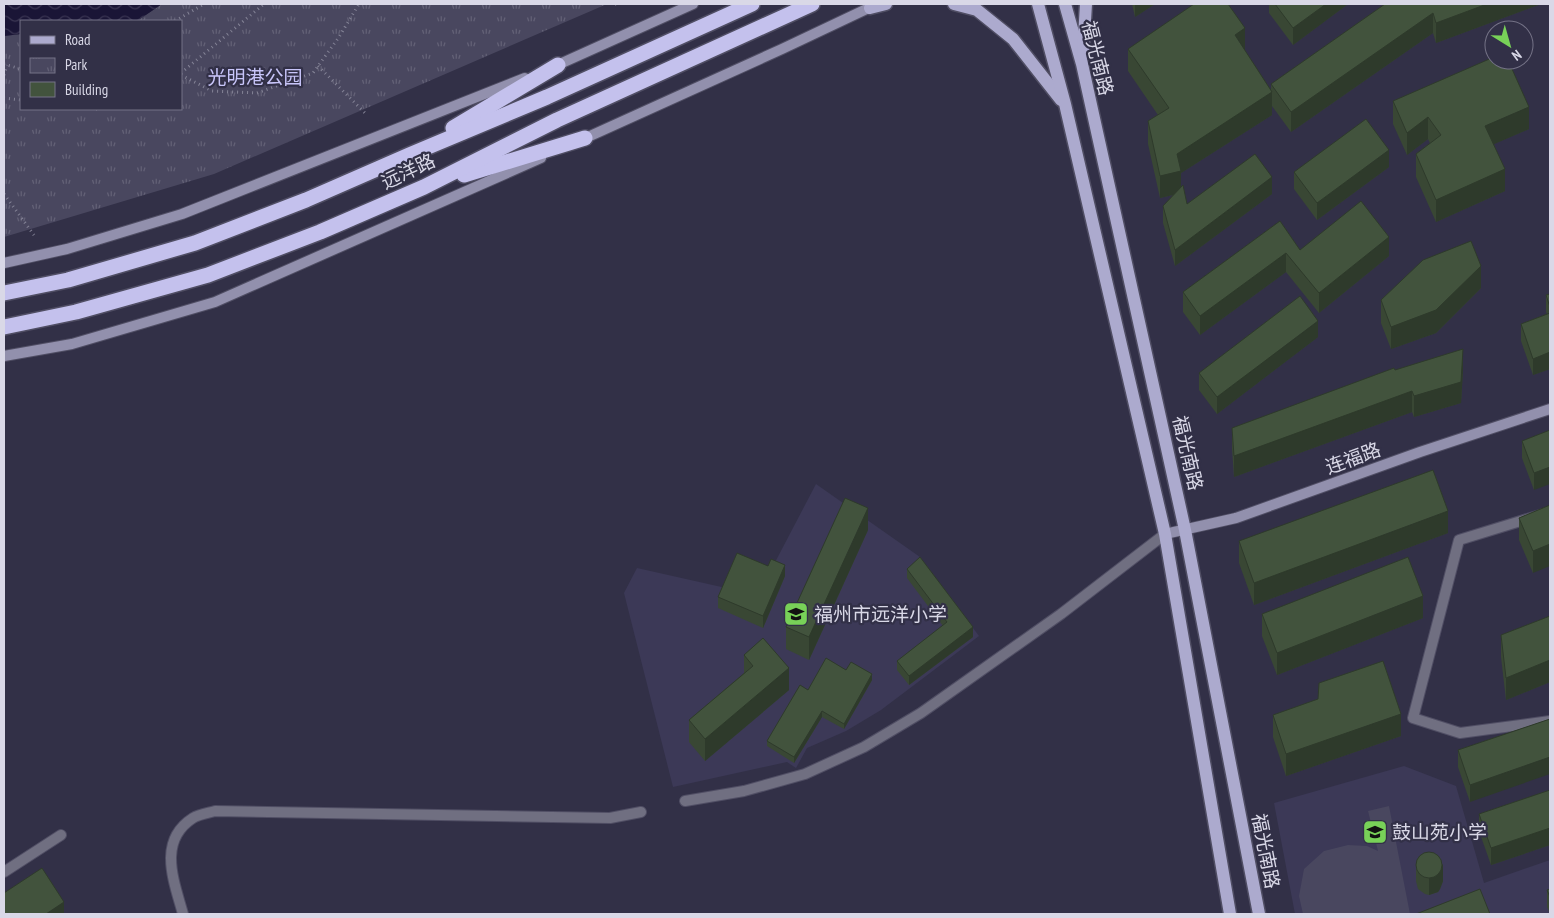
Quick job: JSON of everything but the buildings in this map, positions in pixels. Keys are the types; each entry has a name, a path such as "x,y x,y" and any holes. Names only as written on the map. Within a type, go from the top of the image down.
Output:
{"highway":[{"name":"远洋路","path":"4,293 68,280 195,243 306,200 547,97 752,4"},
{"name":"远洋路","path":"4,327 76,312 208,275 320,232 424,187 557,120 812,4"},
{"path":"409,155 558,65"},
{"path":"424,187 585,138"}],"main road":[{"path":"4,263 67,249 182,214 558,65 693,4"},
{"path":"4,356 72,344 215,302 585,138 874,6 886,4"},
{"path":"954,4 977,10 1013,39 1065,104"},
{"path":"1038,4 1065,104 1165,534 1230,914"},
{"name":"福光南路","path":"1065,4 1082,64 1185,530 1259,914"},
{"path":"1082,64 1086,4"},
{"name":"连福路","path":"1165,534 1236,518 1420,452 1550,409"}],"street":[{"path":"1550,512 1459,540 1413,718 1460,734 1550,721"},
{"path":"685,801 744,791 806,774 864,748 921,713 1061,614 1165,534"},
{"path":"182,914 171,869 171,849 178,831 194,817 215,811 610,818 641,812"},
{"path":"4,872 61,835"}],"path":[{"path":"177,20 204,4"},
{"path":"182,73 264,4"},
{"path":"182,75 212,92 258,93 312,73 359,4"},
{"path":"4,75 5,65 20,69"},
{"path":"318,66 367,115"},
{"path":"4,98 20,100"},
{"path":"4,194 34,235"}],"shaded area":[{"name":"福州市远洋小学","path":"816,484 920,557 979,636 881,710 846,731 807,748 796,768 787,762 673,787 624,593 637,568 726,588 771,570"},
{"name":"鼓山苑小学","path":"1404,766 1456,786 1484,883 1550,860 1550,914 1295,914 1274,803"}],"green space":[{"name":"光明港公园","path":"162,4 607,4 214,174 4,237 4,36 20,34 20,110 182,110 182,20 138,20"},
{"path":"1389,806 1410,914 1303,914 1299,896 1304,869 1324,851 1348,845 1367,846 1378,851 1368,811"}],"water":[{"path":"4,4 162,4 138,20 20,20 20,34 4,36"}],"place":[{"name":"福州市远洋小学","path":"796,614"},
{"name":"鼓山苑小学","path":"1375,832"}]}
